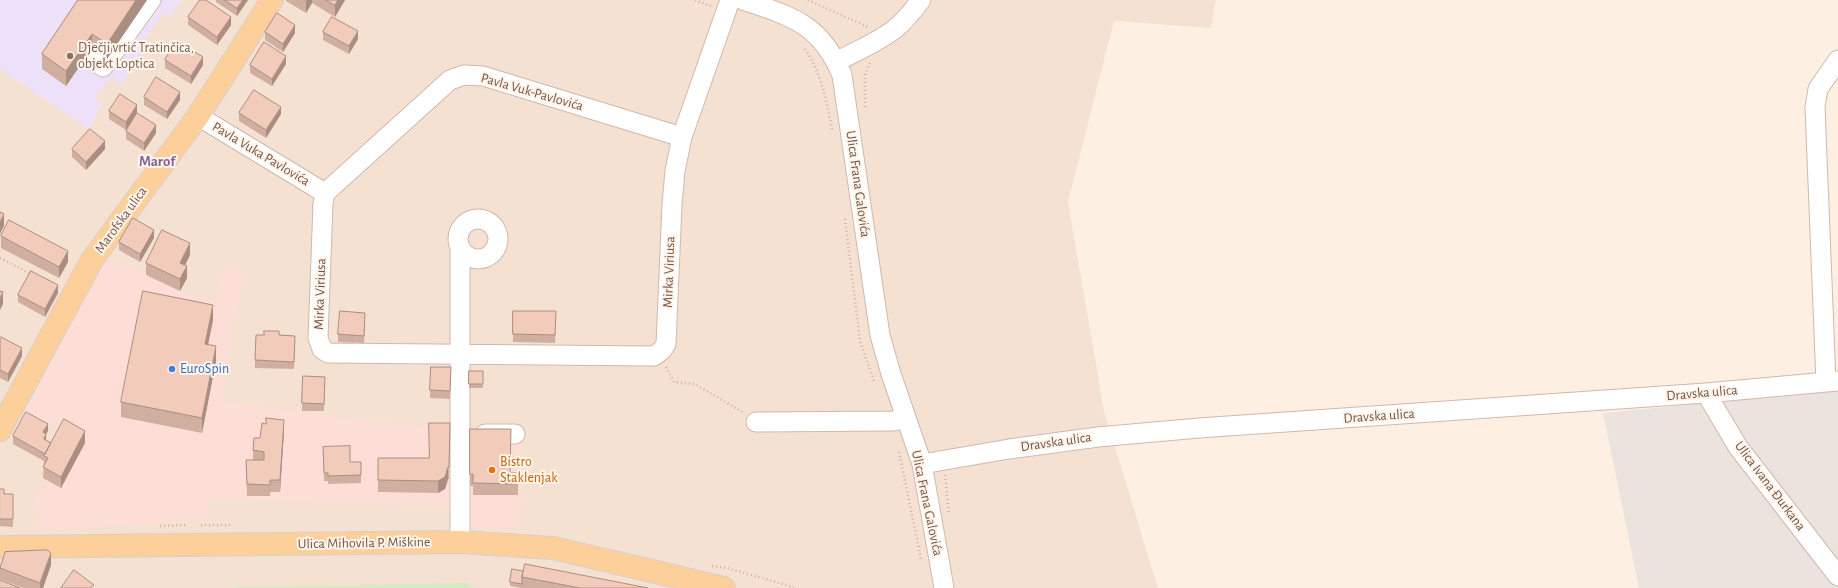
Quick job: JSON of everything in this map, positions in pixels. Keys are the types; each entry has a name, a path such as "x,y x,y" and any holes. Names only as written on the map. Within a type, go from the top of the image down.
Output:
{"main road":[{"name":"Marofska ulica","path":"0,430 92,260 198,116 272,0"},
{"name":"Ulica Mihovila P. Miškine","path":"0,547 460,542 553,548 673,582 724,588"}],"street":[{"path":"92,59 103,67 151,0"},
{"name":"Ulica Frana Galovića","path":"743,0 790,16 799,21 821,40 836,62 842,75 880,335 889,367 922,464 944,588"},
{"path":"836,62 895,29 905,20 921,0"},
{"name":"Mirka Viriusa","path":"325,193 323,204 318,338 322,349 328,353 654,356 662,350 666,344 672,205 675,171 682,137 724,4"},
{"path":"1832,381 1814,107 1818,89 1836,66"},
{"name":"Pavla Vuk-Pavlovića","path":"325,193 450,80 464,75 483,76 682,137"},
{"name":"Pavla Vuka Pavlovića","path":"198,116 325,193"},
{"path":"460,249 462,355 460,542"},
{"name":"Dravska ulica","path":"922,464 1009,449 1121,434 1706,393 1832,381"},
{"name":"Ulica Ivana Đurkana","path":"1706,393 1738,447 1838,576"},
{"path":"756,422 893,421 906,418"},
{"path":"461,434 515,434"}],"path":[{"path":"695,0 724,4"},
{"path":"808,0 870,27"},
{"path":"802,46 809,56 817,74 827,106 833,135"},
{"path":"865,110 865,74 867,68 874,59"},
{"path":"844,212 860,341 876,384"},
{"path":"0,258 33,274"},
{"path":"663,361 674,382 696,384 756,422"},
{"path":"899,451 922,565"},
{"path":"201,525 233,525"}],"shaded area":[{"path":"0,0 1216,0 1211,28 1114,21 1068,202 1104,411 1158,588 0,588"},
{"name":"Dječji vrtić Tratinčica, objekt Loptica","path":"0,0 182,0 170,16 165,12 144,40 149,44 121,86 112,76 95,98 102,105 89,129 0,69"},
{"path":"107,256 193,297 196,294 215,301 224,266 245,273 233,327 221,401 339,418 455,429 453,507 209,499 207,520 36,530 40,507 33,505 46,480 61,488 64,431 25,411"},
{"path":"1838,390 1838,588 1639,588 1603,413"},
{"path":"465,432 523,432 522,528 465,527"}],"green space":[{"path":"467,583 475,588 234,588 234,587"}],"building":[{"path":"78,0 136,0 107,44 92,34 66,71 42,54"},
{"path":"200,0 206,0 231,17 217,37 188,17"},
{"path":"225,0 243,0 237,8"},
{"path":"326,0 338,0 335,5"},
{"path":"277,13 295,25 283,44 265,32"},
{"path":"332,17 358,31 349,46 323,32"},
{"path":"176,41 203,57 191,76 165,60"},
{"path":"264,42 286,56 272,79 250,65"},
{"path":"156,77 180,92 167,112 144,97"},
{"path":"254,90 281,107 266,130 239,113"},
{"path":"120,94 137,105 126,122 109,111"},
{"path":"137,113 156,125 144,143 126,131"},
{"path":"90,129 105,141 86,162 72,149"},
{"path":"0,212 4,214 0,223"},
{"path":"133,218 154,230 140,254 119,242"},
{"path":"9,220 68,251 59,267 1,236"},
{"path":"162,230 190,243 180,263 187,266 180,279 146,263"},
{"path":"31,271 58,285 45,309 18,295"},
{"path":"0,291 3,292 0,299"},
{"name":"EuroSpin","path":"143,291 213,305 205,344 216,346 202,418 121,402"},
{"path":"340,311 365,313 364,336 338,334"},
{"path":"513,311 556,311 555,335 513,334"},
{"path":"264,331 279,331 279,335 295,336 294,362 255,360 256,335 264,335"},
{"path":"1,337 22,348 8,374 0,370"},
{"path":"431,367 451,367 450,391 430,390"},
{"path":"469,371 483,371 483,384 469,384"},
{"path":"303,376 325,377 324,404 302,403"},
{"path":"26,412 48,424 43,432 46,434 44,439 51,443 45,454 13,436"},
{"path":"266,418 284,420 280,480 270,480 270,485 247,484 246,460 264,460 264,452 253,450 254,438 260,438 262,423 266,424"},
{"path":"64,419 85,431 61,477 43,467 48,458 44,456"},
{"path":"429,423 450,423 449,467 445,477 438,481 378,480 378,458 429,458"},
{"path":"470,429 511,429 510,473 518,473 518,484 473,483 473,474 470,474"},
{"path":"350,446 350,462 361,462 361,475 328,476 328,473 324,473 323,447"},
{"path":"0,489 4,489 4,494 13,494 13,519 0,519"},
{"path":"47,550 51,553 40,583 0,568 5,552"},
{"path":"525,564 648,588 580,588 522,577"},
{"path":"512,569 523,571 522,584 510,582"},
{"path":"74,570 94,585 90,588 61,588"},
{"path":"0,580 20,588 0,588"}],"place":[{"name":"Dječji vrtić Tratinčica, objekt Loptica","path":"70,56"},
{"name":"EuroSpin","path":"172,369"},
{"name":"Bistro Staklenjak","path":"492,470"}],"district":[{"name":"Marof","path":"157,161"}]}
